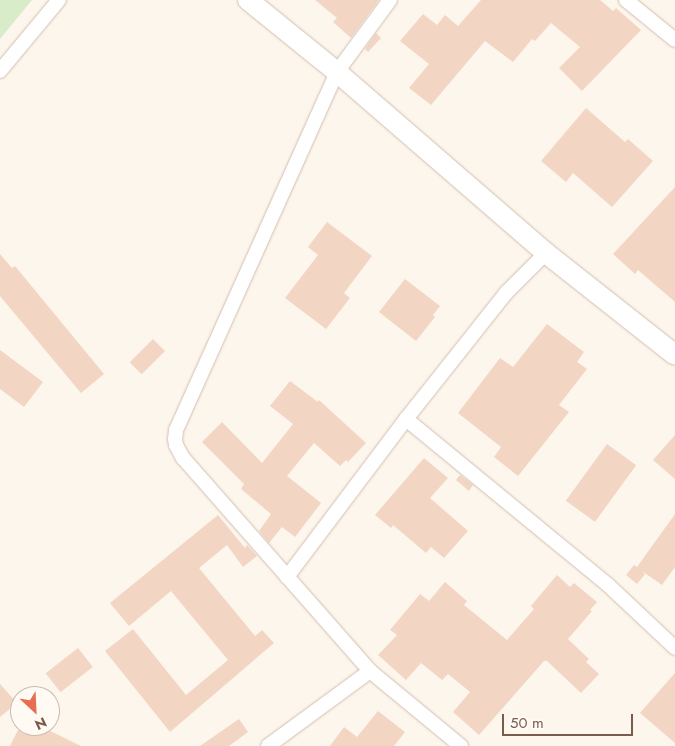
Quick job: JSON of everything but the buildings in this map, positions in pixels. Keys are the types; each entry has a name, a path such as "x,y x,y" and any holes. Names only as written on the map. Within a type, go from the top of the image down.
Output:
{"main road":[{"path":"248,0 337,72 546,253 675,355"}],"street":[{"path":"0,71 59,0"},
{"path":"390,0 337,72 176,430 175,439 183,458 370,671 461,746"},
{"path":"626,0 675,40"},
{"path":"287,577 406,419 506,293 546,253"},
{"path":"406,419 608,585 675,648"},
{"path":"268,746 370,671"}],"green space":[{"path":"0,0 32,0 0,39"}]}
